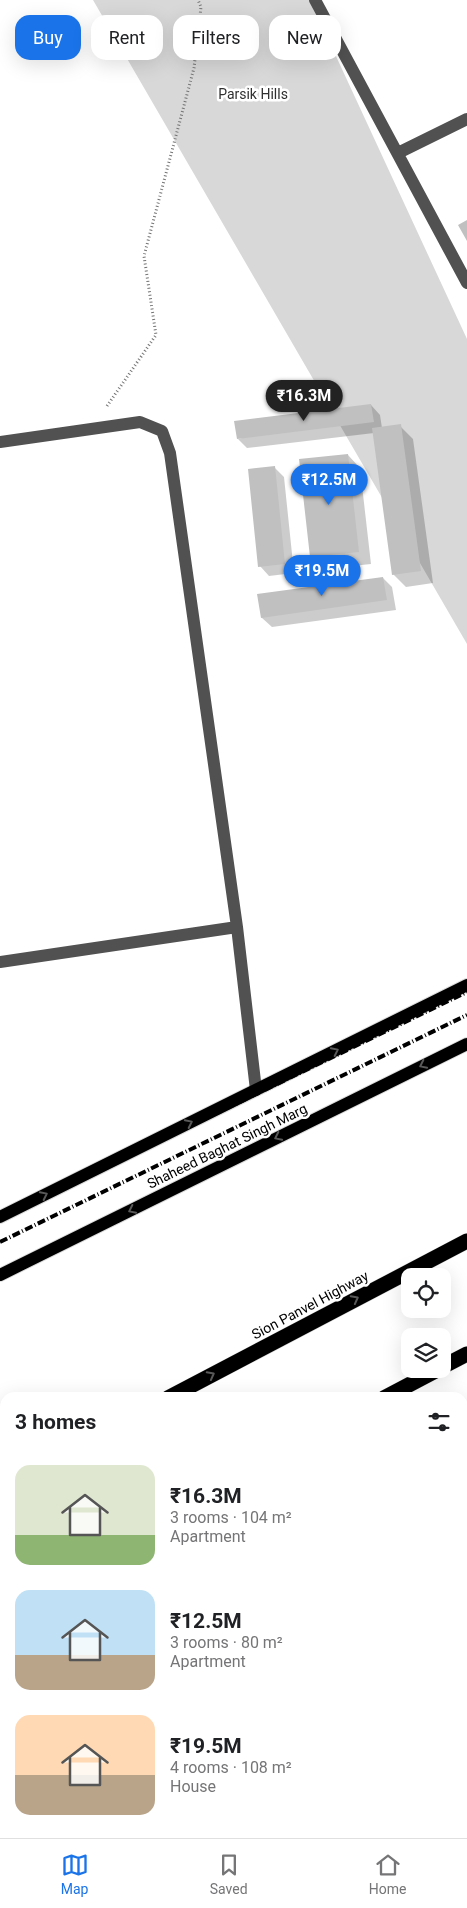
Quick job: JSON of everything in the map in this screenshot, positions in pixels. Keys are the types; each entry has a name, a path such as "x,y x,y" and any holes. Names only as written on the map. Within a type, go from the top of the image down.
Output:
{"highway":[{"name":"Sion Panvel Highway","path":"179,1392 467,1241"},
{"path":"451,1362 467,1354"},
{"path":"395,1392 422,1378"}],"main road":[{"path":"0,1217 467,985"},
{"name":"Shaheed Baghat Singh Marg","path":"0,1275 467,1044"}],"lane":[{"path":"315,0 467,283"},
{"path":"398,153 467,119"},
{"path":"0,442 140,422 162,431 170,453 238,927 256,1090"},
{"path":"0,962 238,927"}],"path":[{"path":"90,429 156,335 144,256 194,68 201,7 198,0"}],"green space":[{"name":"Parsik Hills","path":"93,0 310,0 317,15 269,15 269,60 338,60 467,339 467,644 128,60 163,60 163,15 102,15"}],"building":[{"path":"467,220 467,241 458,225"},
{"path":"371,404 374,422 237,439 234,421"},
{"path":"401,424 421,571 392,575 372,428"},
{"path":"348,454 359,552 310,557 299,459"},
{"path":"275,466 285,564 258,567 248,469"},
{"path":"383,577 387,600 261,618 257,594"}],"railway":[{"path":"0,1218 467,992"},
{"path":"0,1242 467,1015"}]}
